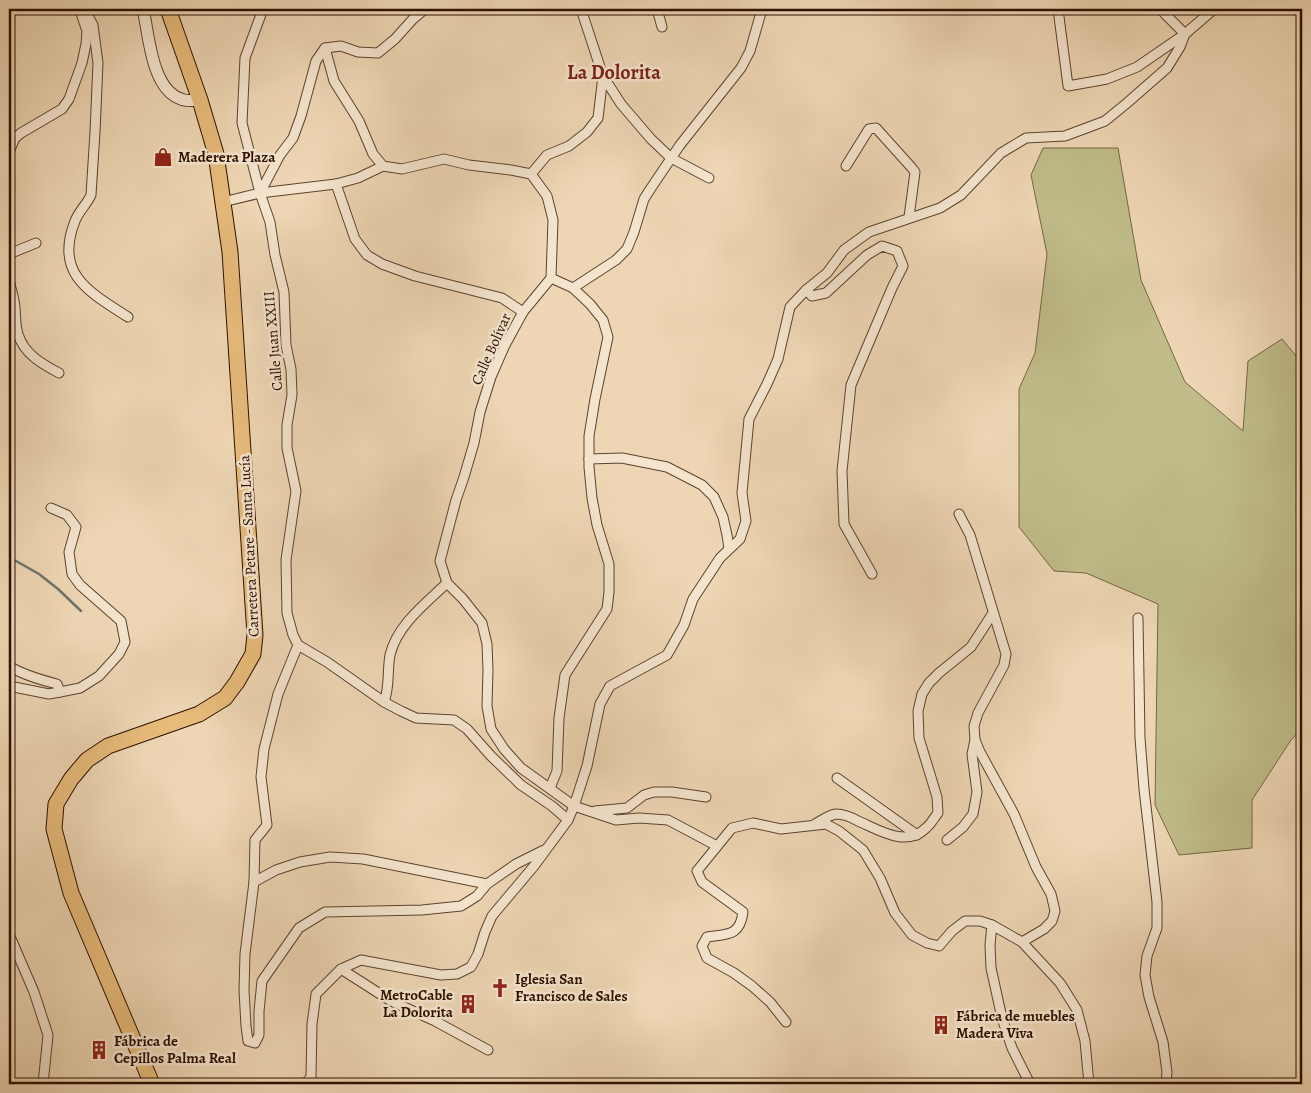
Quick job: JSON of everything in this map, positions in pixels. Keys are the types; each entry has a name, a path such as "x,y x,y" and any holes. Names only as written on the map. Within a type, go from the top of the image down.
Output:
{"main road":[{"name":"Carretera Petare - Santa Lucía","path":"152,1084 71,893 54,829 56,804 71,779 87,760 108,746 198,714 225,698 237,682 253,654 255,635 230,252 216,154 200,100 168,9"}],"street":[{"path":"9,152 16,138 21,133 62,109 69,99 82,63 87,37 86,24 79,9"},
{"path":"84,9 93,25 98,63 95,140 91,195 75,220 68,241 68,257 73,271 83,284 99,299 128,317"},
{"path":"143,9 152,57 164,86 180,99 187,101 200,100"},
{"name":"Calle Juan XXIII","path":"263,9 245,58 242,123 260,193 270,222 275,255 284,292 286,345 291,369 292,395 287,425 287,448 296,491 286,560 288,613 292,635 298,645"},
{"path":"260,193 280,155 293,138 316,61 325,48 341,46 358,52 378,53 425,9"},
{"path":"580,9 603,76 621,104 651,139 671,158 709,178"},
{"path":"657,9 662,27"},
{"path":"573,288 616,260 627,249 644,199 671,158 741,68 750,51 762,9"},
{"path":"1058,9 1068,86 1107,79 1137,67 1185,34 1214,9"},
{"path":"1161,9 1185,34"},
{"path":"305,1084 311,1077 312,1024 316,994 341,969 361,960 441,975 458,974 472,967 492,916 534,866 568,820 587,766 600,704 610,686 667,655 684,626 693,599 720,558 740,538 746,521 742,493 748,418 767,384 778,359 790,307 806,290 827,273 844,250 869,232 940,208 961,195 1001,153 1026,138 1065,136 1105,121 1128,104 1167,68 1180,47 1185,34"},
{"path":"325,48 334,81 359,121 373,154 383,166"},
{"path":"531,174 547,155 568,146 588,132 598,118 603,76"},
{"path":"846,166 869,129 876,128 914,172 909,217"},
{"path":"223,202 260,193 336,184 358,178 383,166 402,169 444,159 469,165 531,174 546,196 553,220 551,278 573,288 590,304 603,320 608,337 594,399 589,436 589,459 592,498 597,526 609,564 609,592 606,609 565,676 559,718 556,771 550,788"},
{"path":"336,184 356,239 367,254 382,264 415,276 502,298 524,312"},
{"path":"9,254 36,243"},
{"path":"806,290 812,296 826,293 867,255 882,246 897,251 903,266 851,385 842,471 844,524 872,574"},
{"name":"Calle Bolívar","path":"551,278 524,312 505,345 491,377 480,412 472,452 456,500 440,562 447,583 463,599 482,623 487,644 487,706 491,729 504,749 521,768 574,806"},
{"path":"9,280 15,308 17,333 24,347 43,365 59,373"},
{"path":"589,459 622,458 667,467 702,485 714,496 723,517 729,549"},
{"path":"9,686 50,694 80,688 99,676 119,654 125,642 121,621 80,585 72,574 70,552 76,527 67,515 51,508"},
{"path":"947,840 964,827 973,814 977,792 972,754 975,740 974,726 978,713 1004,665 1006,654 970,535 960,514"},
{"path":"384,702 387,695 391,654 399,634 447,583"},
{"path":"813,825 836,814 848,816 890,835 907,838 917,835 927,828 938,813 937,797 919,738 918,711 922,694 939,673 971,647 994,613"},
{"path":"1138,618 1140,738 1157,902 1157,928 1147,956 1145,975 1149,997 1164,1042 1167,1072 1166,1084"},
{"path":"546,849 516,864 487,884 477,896 461,906 422,910 325,912 299,928 262,981 258,1011 259,1035 255,1043 248,1041 244,990 245,954 254,882 255,840 267,825 261,777 264,748 278,694 298,645 327,662 384,702 401,711 416,718 454,720 467,729 521,785 552,806 568,820"},
{"path":"9,666 14,670 57,684 60,692"},
{"path":"975,740 1014,814 1036,867 1051,894 1055,911 1052,921 1044,929 1022,942"},
{"path":"837,778 917,835"},
{"path":"592,811 627,808 644,795 654,792 672,792 706,797"},
{"path":"574,806 616,820 639,818 668,820 717,846"},
{"path":"786,1022 770,1002 752,986 734,973 707,958 702,946 707,937 736,930 742,923 743,912 702,882 697,871 732,828 753,823 781,829 826,824 839,831 863,850 880,878 895,913 912,935 927,943 939,946 952,931 965,921 980,920 992,924 1022,942 1060,982 1077,1010 1085,1040 1089,1084"},
{"path":"254,882 276,870 300,862 330,856 363,859 487,884"},
{"path":"992,924 990,945 991,968 1002,1018 1012,1048 1030,1084"},
{"path":"9,934 34,992 48,1035 43,1084"},
{"path":"341,969 391,1001 435,1020 488,1050"}],"shaded area":[{"path":"1043,148 1118,148 1141,280 1185,382 1243,431 1248,361 1282,339 1302,363 1302,729 1291,740 1252,800 1252,848 1179,855 1155,805 1158,604 1086,573 1054,571 1019,527 1019,389 1035,353 1047,254 1031,175"}],"waterway":[{"path":"9,557 39,574 81,611"}],"place":[{"name":"Maderera Plaza","path":"163,157"},
{"name":"Iglesia San Francisco de Sales","path":"500,988"},
{"name":"MetroCable La Dolorita","path":"468,1004"},
{"name":"Fábrica de muebles Madera Viva","path":"941,1025"},
{"name":"Fábrica de Cepillos Palma Real","path":"99,1050"}],"district":[{"name":"La Dolorita","path":"614,72"}]}
